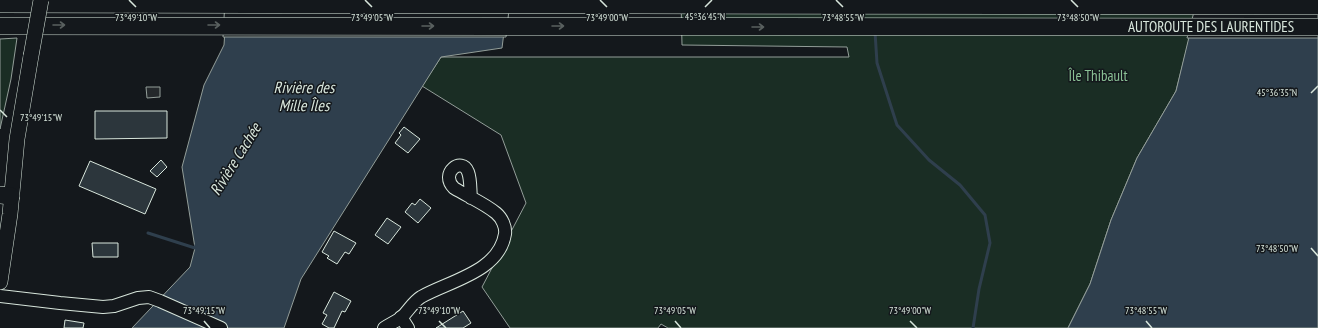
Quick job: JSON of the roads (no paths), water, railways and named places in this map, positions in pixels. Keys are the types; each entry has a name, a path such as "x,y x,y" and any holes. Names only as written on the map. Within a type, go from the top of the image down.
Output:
{"highway":[{"name":"AUTOROUTE DES LAURENTIDES","path":"0,4 1318,6"},
{"name":"AUTOROUTE DES LAURENTIDES","path":"0,26 1318,27"}],"main road":[{"path":"0,282 10,214 6,195 41,0"}],"street":[{"path":"384,328 402,317 410,306 420,298 483,268 496,256 504,242 505,232 503,222 496,213 471,198"},
{"path":"0,296 103,307 114,306 143,297 149,297 221,328"},
{"path":"402,317 408,328"}],"water":[{"name":"Rivière des Mille Îles","path":"227,0 508,0 502,48 441,57 301,279 284,328 132,328 190,267 195,248 182,167 204,85 224,45"},
{"path":"1318,0 1318,328 1068,328 1090,284 1111,220 1137,158 1176,91 1196,8"}],"waterway":[{"path":"875,32 877,63 897,125 929,160 960,185 985,215 990,243 979,289 973,328"},
{"name":"Rivière Cachée","path":"148,233 195,248 196,245"}],"park label":[{"name":"Île Thibault","path":"1098,76"}]}
